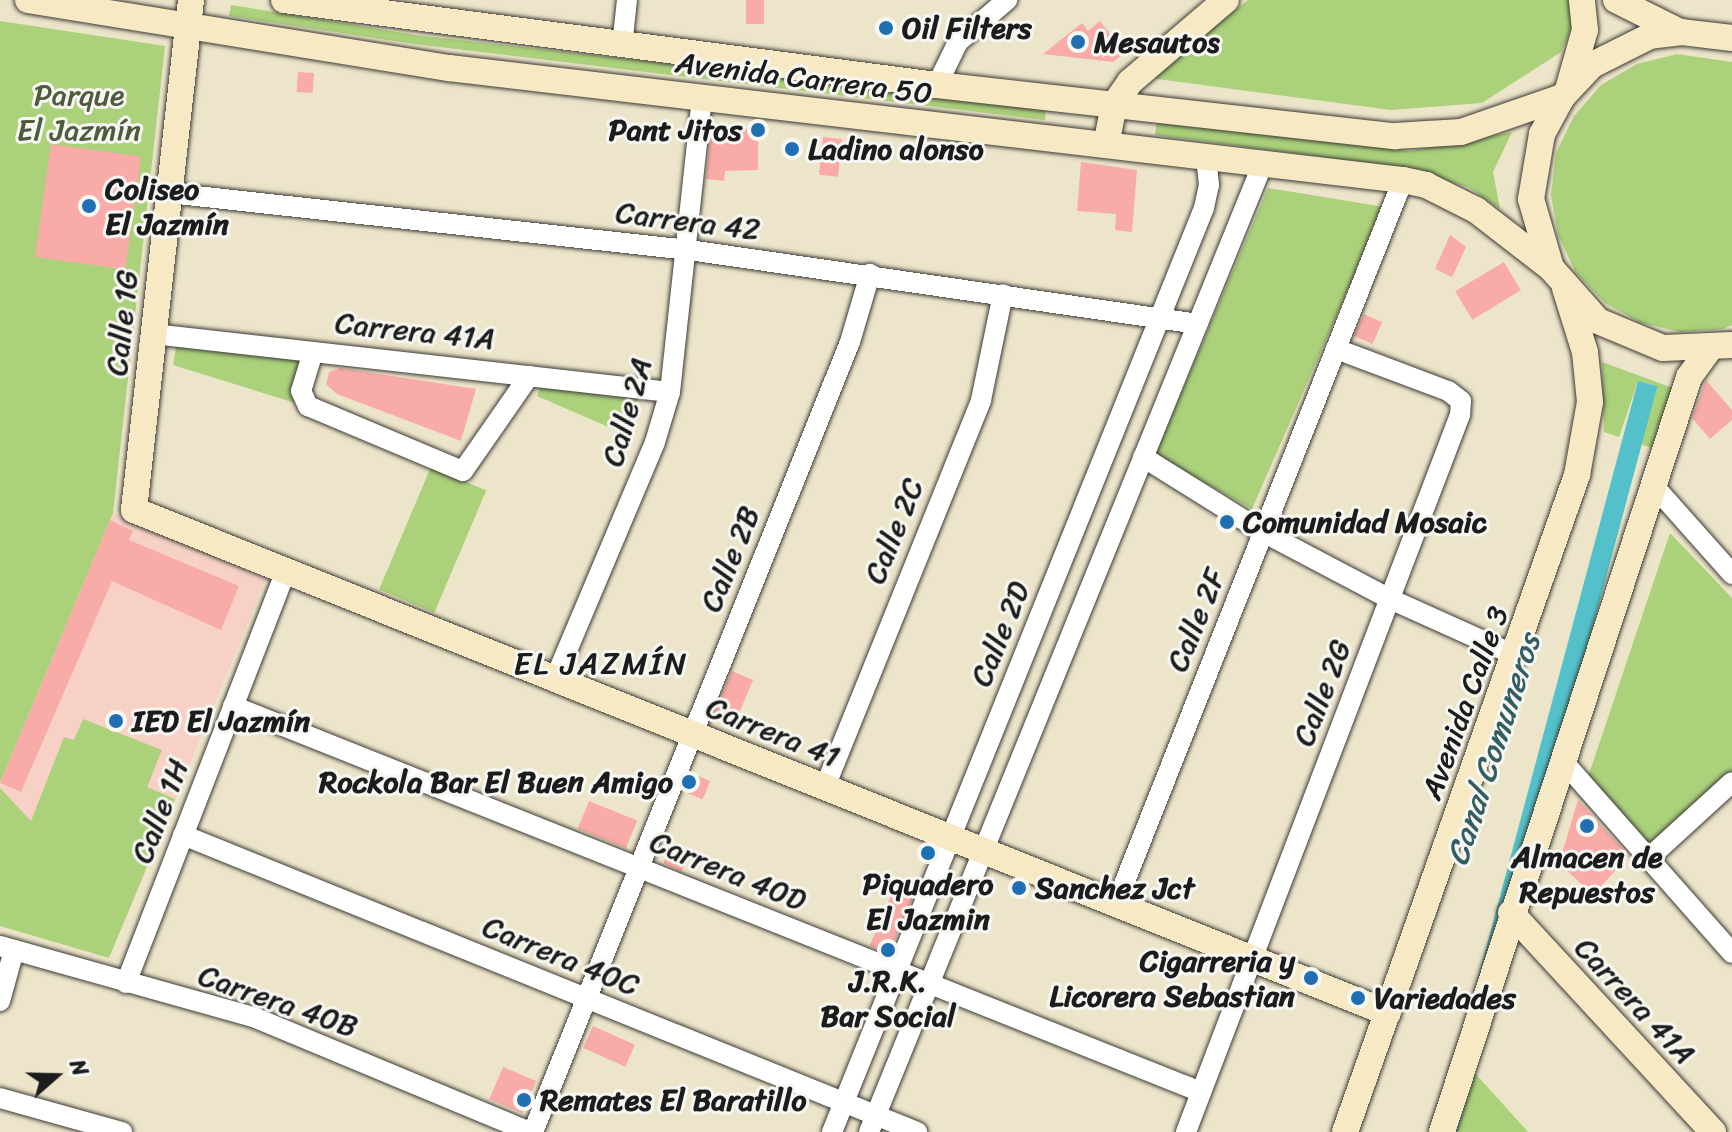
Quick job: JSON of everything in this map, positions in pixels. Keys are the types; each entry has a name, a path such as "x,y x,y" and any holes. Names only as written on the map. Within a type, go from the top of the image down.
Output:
{"main road":[{"name":"Avenida Carrera 50","path":"28,0 449,68 1403,180 1426,185 1476,210 1558,278 1598,321 1629,338 1663,348 1725,348"},
{"name":"Calle 1G","path":"134,510 191,0"},
{"name":"Avenida Carrera 50","path":"284,0 937,85 1408,135 1461,132 1565,92"},
{"path":"1106,145 1114,105 1130,82 1226,0"},
{"path":"1565,92 1585,30 1582,0"},
{"path":"1616,0 1645,19 1713,32"},
{"path":"1565,92 1619,48 1713,32"},
{"name":"Avenida Calle 3","path":"1345,1132 1517,656 1587,430 1585,352 1535,223 1532,175 1542,134 1565,92"},
{"path":"1442,1132 1511,913 1689,377 1725,348"},
{"name":"Carrera 41","path":"134,510 1388,1013"},
{"name":"Carrera 41A","path":"1511,913 1713,1132"}],"street":[{"path":"622,46 627,0"},
{"path":"937,85 958,42 1007,0"},
{"name":"Calle 2A","path":"555,679 655,442 670,392 689,250 702,98"},
{"name":"Calle 2D","path":"832,1132 1204,208 1209,185 1206,156"},
{"path":"872,1124 1263,163"},
{"name":"Calle 2F","path":"1116,904 1403,180"},
{"name":"Carrera 42","path":"169,193 689,250 1198,324"},
{"name":"Calle 2B","path":"532,1132 850,342 870,274"},
{"name":"Calle 2C","path":"825,787 981,400 1003,294"},
{"name":"Carrera 41A","path":"153,334 670,392"},
{"name":"Calle 2G","path":"1186,1132 1390,599 1461,401 1448,391 1336,349"},
{"path":"313,352 301,391 308,406 463,471 529,376"},
{"path":"1143,457 1263,532 1390,599 1517,656"},
{"path":"1654,486 1732,574"},
{"name":"Calle 1H","path":"126,983 286,571"},
{"name":"Carrera 40D","path":"233,706 1201,1092"},
{"path":"1562,760 1732,952"},
{"path":"1650,857 1732,782"},
{"name":"Carrera 40C","path":"183,835 844,1103 872,1124 917,1132"},
{"path":"0,1001 7,948"},
{"name":"Carrera 40B","path":"7,948 256,1018 532,1132"},
{"path":"0,1098 122,1132"}],"shaded area":[{"name":"IED El Jazmín","path":"113,513 266,579 124,924 0,788"}],"green space":[{"path":"1248,0 1574,0 1577,16 1561,52 1482,103 1391,110 1150,78"},
{"path":"231,5 416,35 1046,107 1045,120 414,44 229,16"},
{"name":"Parque El Jazmín","path":"0,21 165,46 113,513 0,783"},
{"path":"1677,54 1732,62 1732,325 1722,329 1681,332 1641,323 1605,303 1576,273 1558,235 1551,195 1556,153 1574,116 1601,85 1637,64"},
{"path":"1157,120 1410,151 1512,132 1493,172 1500,209 1470,188 1408,168 1155,135"},
{"path":"1268,188 1384,207 1252,509 1155,455"},
{"path":"177,342 304,356 295,403 173,365"},
{"path":"1602,362 1673,388 1651,448 1638,443 1656,386 1638,381 1619,437 1604,432"},
{"path":"541,385 638,399 629,436 537,396"},
{"path":"431,467 486,490 434,613 379,589"},
{"path":"1670,533 1732,598 1732,775 1652,847 1588,777"},
{"path":"83,719 162,750 147,787 175,799 109,958 0,926 0,788 31,821 64,737 74,740"},
{"path":"1474,1072 1528,1132 1456,1132"}],"water":[{"path":"1638,381 1657,386 1457,1132 1437,1132"}],"building":[{"path":"746,0 764,0 764,24 746,24"},
{"name":"Mesautos","path":"1100,21 1125,53 1113,62 1043,54 1082,23 1088,31"},
{"path":"298,72 314,73 313,93 297,92"},
{"path":"712,124 758,130 758,170 725,171 724,181 706,179"},
{"path":"823,137 842,139 838,177 819,175"},
{"name":"Coliseo El Jazmín","path":"51,144 141,157 125,270 35,257"},
{"path":"1081,162 1137,170 1132,232 1115,230 1116,214 1077,211"},
{"path":"1450,235 1466,247 1452,277 1435,269"},
{"path":"1504,262 1521,290 1472,320 1455,291"},
{"path":"1364,314 1382,322 1373,344 1354,336"},
{"path":"340,368 476,389 461,441 337,394 326,384 329,372"},
{"path":"1706,380 1732,410 1732,420 1710,439 1692,418"},
{"path":"110,520 133,531 129,540 239,586 221,630 112,581 21,792 0,783"},
{"path":"732,671 753,680 736,720 715,711"},
{"path":"691,773 710,781 703,800 683,791"},
{"name":"Almacen de Repuestos","path":"1578,800 1629,856 1593,895 1559,863"},
{"path":"589,801 637,820 626,848 578,829"},
{"path":"671,846 689,854 682,871 663,863"},
{"path":"895,886 914,894 889,954 870,946"},
{"path":"593,1026 635,1045 625,1067 583,1048"},
{"path":"503,1067 536,1081 522,1113 489,1099"}],"place":[{"name":"Oil Filters","path":"886,28"},
{"name":"Mesautos","path":"1078,42"},
{"name":"Pant Jitos","path":"758,130"},
{"name":"Ladino alonso","path":"792,149"},
{"name":"Coliseo El Jazmín","path":"89,206"},
{"name":"Comunidad Mosaic","path":"1227,522"},
{"name":"IED El Jazmín","path":"116,721"},
{"name":"Rockola Bar El Buen Amigo","path":"689,782"},
{"name":"Almacen de Repuestos","path":"1587,826"},
{"name":"Piquadero El Jazmin","path":"928,853"},
{"name":"Sanchez Jct","path":"1019,888"},
{"name":"J.R.K. Bar Social","path":"888,950"},
{"name":"Cigarreria y Licorera Sebastian","path":"1311,978"},
{"name":"Variedades","path":"1358,998"},
{"name":"Remates El Baratillo","path":"524,1100"}],"district":[{"name":"EL JAZMÍN","path":"601,664"}],"water label":[{"name":"Canal Comuneros","path":"1494,750"}]}
